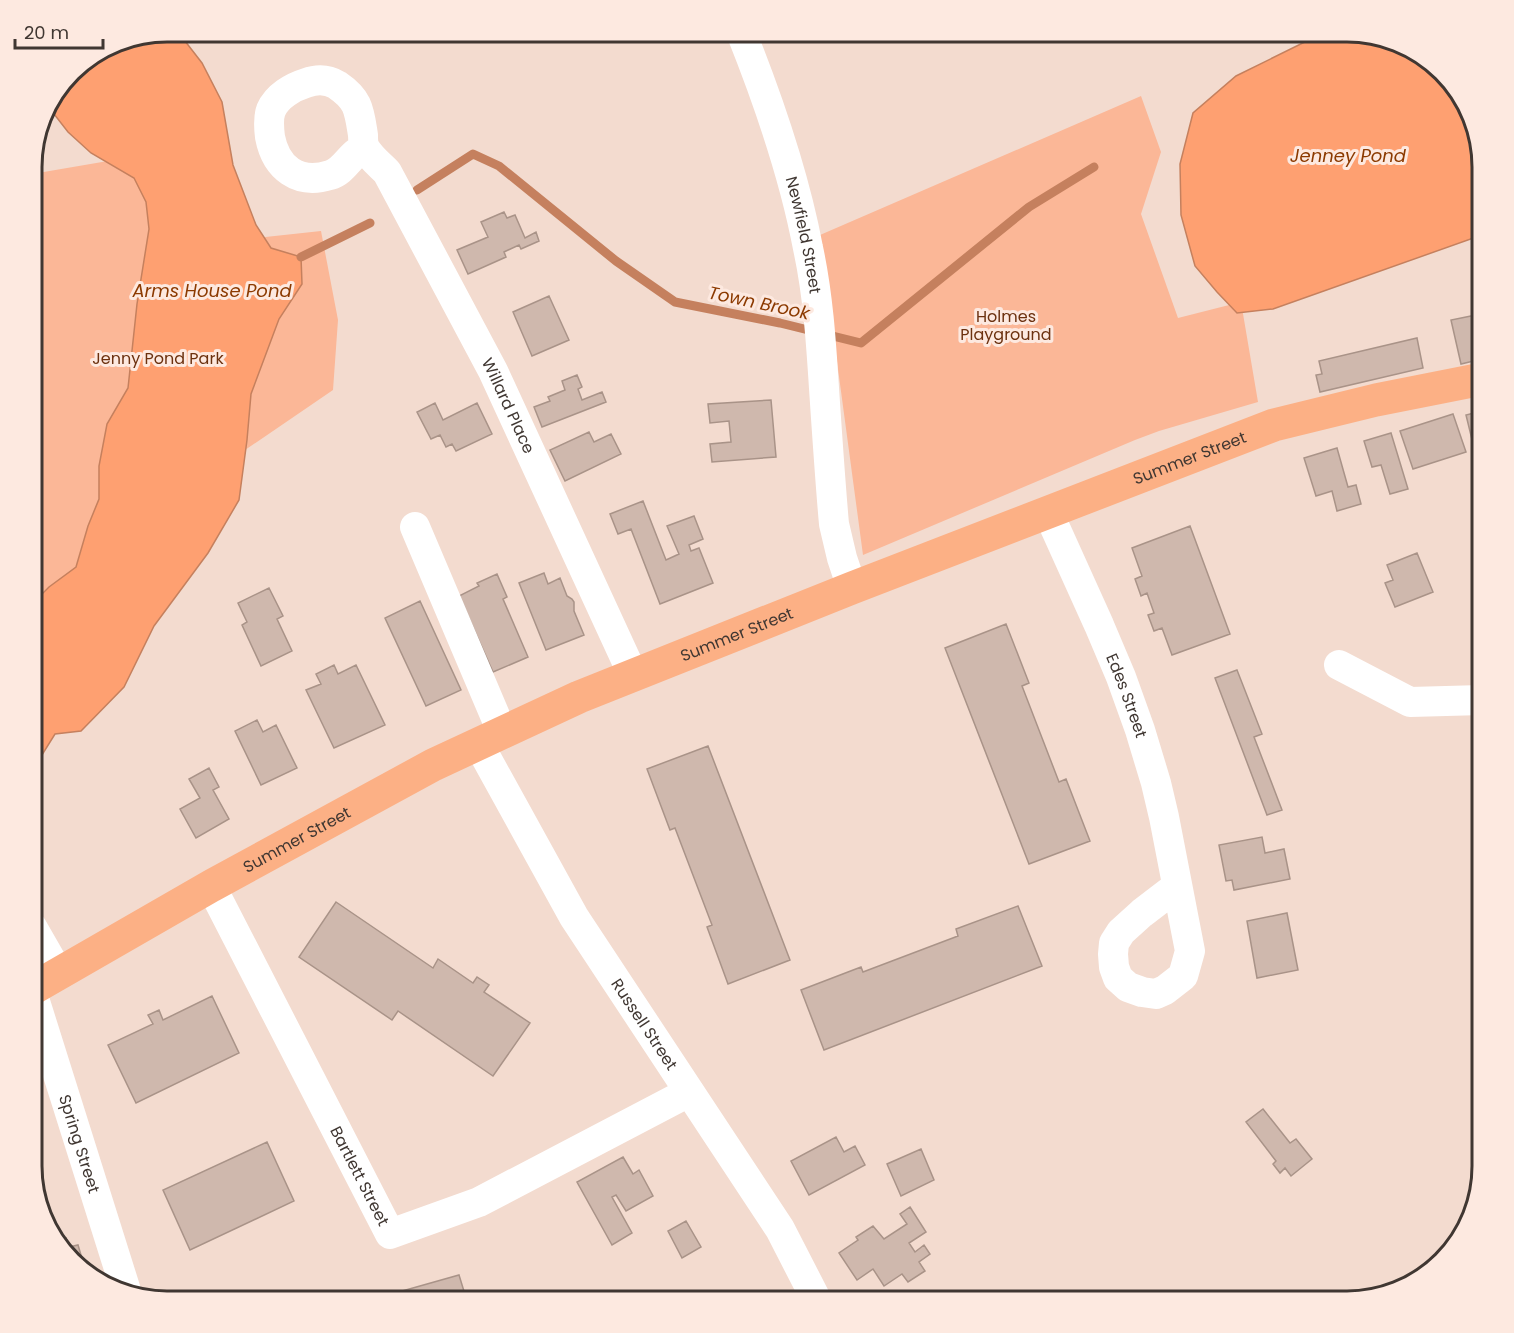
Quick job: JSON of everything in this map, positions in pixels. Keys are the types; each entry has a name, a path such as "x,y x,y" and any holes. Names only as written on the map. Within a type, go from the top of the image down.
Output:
{"main road":[{"name":"Summer Street","path":"42,984 211,886 433,765 579,697 852,588 1274,425 1376,400 1472,381"}],"street":[{"name":"Newfield Street","path":"745,42 763,88 792,181 808,248 816,296 822,359 834,524 852,588"},
{"name":"Willard Place","path":"365,148 387,172 493,371 633,675"},
{"name":"Edes Street","path":"1048,512 1121,677 1140,730 1164,817 1176,887"},
{"name":"Russell Street","path":"416,527 490,738 574,917 780,1229 812,1291"},
{"path":"1339,665 1410,702 1472,700"},
{"name":"Bartlett Street","path":"211,886 390,1234 479,1202 689,1092"},
{"name":"Spring Street","path":"42,989 124,1283"}],"green space":[{"name":"Holmes Playground","path":"1141,96 1161,152 1141,214 1178,318 1241,302 1258,402 1135,440 863,555 820,235"},
{"name":"Jenny Pond Park","path":"143,155 210,243 321,231 338,320 333,390 172,500 42,747 42,172"}],"water":[{"name":"Arms House Pond","path":"186,42 202,63 222,102 233,165 256,225 271,248 301,257 302,284 279,319 251,394 239,500 208,553 154,626 124,687 81,731 55,734 42,755 42,594 76,567 99,499 99,466 107,424 128,388 137,304 149,229 146,202 134,178 91,153 68,132 54,114 68,91 91,68 104,59 135,46"},
{"name":"Jenney Pond","path":"1305,42 1371,44 1395,52 1416,63 1441,85 1451,98 1468,135 1472,159 1472,239 1273,309 1237,313 1195,266 1181,215 1180,164 1193,113 1236,76"}],"building":[{"path":"504,212 507,218 515,215 525,238 536,232 539,241 521,249 519,245 504,252 506,257 468,274 457,250 488,237 481,222"},
{"path":"549,296 569,340 532,356 513,312"},
{"path":"1472,316 1472,361 1461,364 1451,320"},
{"path":"1417,338 1423,368 1320,392 1316,375 1322,374 1319,361"},
{"path":"577,375 582,387 578,389 582,400 602,392 606,402 542,427 534,407 550,401 548,397 565,390 562,381"},
{"path":"771,400 776,457 712,462 710,444 731,442 729,421 710,423 708,404"},
{"path":"435,403 443,420 477,403 492,434 456,451 452,444 446,447 440,435 431,439 417,412"},
{"path":"1453,414 1466,452 1413,469 1400,431"},
{"path":"1472,414 1472,440 1466,415"},
{"path":"589,432 594,442 611,434 621,454 565,481 550,450"},
{"path":"1391,433 1408,489 1390,494 1381,465 1372,467 1364,441"},
{"path":"1337,448 1348,487 1356,485 1361,504 1337,511 1332,491 1316,496 1304,458"},
{"path":"643,501 666,560 679,554 667,526 694,516 703,539 689,545 691,551 699,548 713,583 660,604 631,529 618,534 610,514"},
{"path":"1190,526 1230,634 1172,655 1162,628 1154,631 1148,615 1154,613 1147,593 1141,596 1135,579 1142,576 1132,548"},
{"path":"1417,553 1433,592 1395,607 1385,583 1393,580 1387,565"},
{"path":"544,573 548,584 560,578 567,596 574,602 574,611 584,635 546,650 519,583"},
{"path":"497,574 507,597 503,599 528,657 493,672 459,596 479,586 477,583"},
{"path":"269,588 283,616 277,619 292,651 261,666 242,625 247,622 238,603"},
{"path":"420,601 461,690 426,706 385,618"},
{"path":"1006,624 1029,683 1022,686 1059,782 1066,779 1090,841 1029,864 945,648"},
{"path":"334,665 338,674 356,665 385,725 334,748 306,690 321,684 316,674"},
{"path":"1237,670 1262,734 1254,737 1282,810 1267,815 1215,678"},
{"path":"257,720 263,732 276,725 297,768 261,785 235,731"},
{"path":"708,746 790,960 728,984 707,927 712,925 675,828 670,830 647,769"},
{"path":"209,768 219,787 213,790 229,819 196,838 180,809 200,798 189,779"},
{"path":"1262,837 1265,853 1284,849 1290,879 1234,890 1232,880 1226,881 1219,845"},
{"path":"336,902 433,968 438,959 473,983 477,977 489,985 484,992 530,1023 493,1076 398,1011 392,1020 299,957"},
{"path":"1018,906 1042,966 824,1050 801,990 861,967 863,972 958,936 956,929"},
{"path":"1287,913 1298,970 1257,978 1247,921"},
{"path":"212,996 239,1053 136,1103 108,1045 153,1024 148,1015 159,1010 163,1020"},
{"path":"1263,1109 1290,1143 1296,1139 1312,1159 1291,1176 1285,1168 1280,1173 1273,1164 1276,1161 1246,1122"},
{"path":"836,1137 844,1152 855,1146 865,1165 809,1195 791,1161"},
{"path":"267,1142 294,1201 190,1250 163,1190"},
{"path":"921,1149 934,1180 901,1196 887,1164"},
{"path":"623,1157 633,1174 639,1170 653,1196 626,1211 616,1195 612,1197 632,1233 612,1245 577,1182"},
{"path":"910,1207 926,1232 909,1243 915,1252 924,1245 930,1254 919,1262 925,1271 908,1282 902,1274 884,1286 873,1269 857,1280 839,1253 858,1240 856,1237 873,1226 884,1239 907,1224 900,1214"},
{"path":"686,1221 701,1247 682,1258 668,1231"},
{"path":"78,1245 81,1256 72,1246"},
{"path":"459,1275 464,1291 402,1291"}],"waterway":[{"name":"Town Brook","path":"417,190 473,154 499,166 616,261 675,302 780,323 861,343 1029,207 1094,167"},
{"name":"Town Brook","path":"301,257 370,223"}]}
